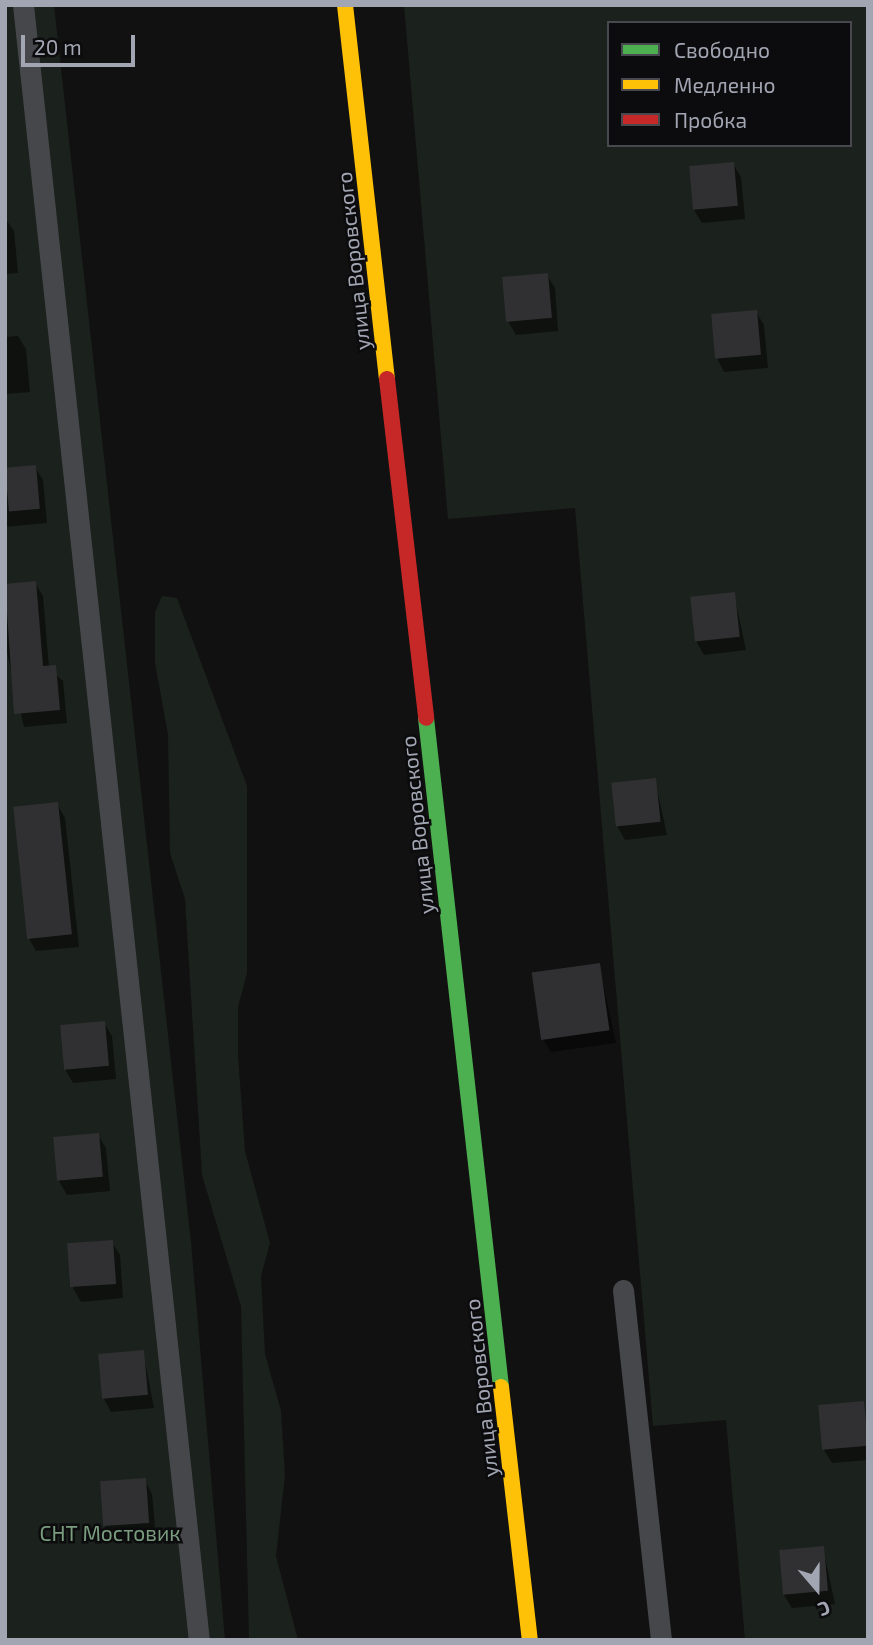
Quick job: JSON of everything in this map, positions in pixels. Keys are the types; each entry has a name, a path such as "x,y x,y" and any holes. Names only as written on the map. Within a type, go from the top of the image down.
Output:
{"main road":[{"name":"улица Воровского","path":"345,5 530,1640"}],"lane":[{"path":"23,5 199,1640"},
{"path":"623,1290 661,1640"}],"green space":[{"name":"СНТ Мостовик","path":"5,5 54,5 191,1242 225,1640 5,1640"},
{"path":"404,5 868,5 868,1640 745,1640 726,1420 653,1426 575,508 448,519"},
{"path":"162,596 177,598 247,786 247,973 238,1007 238,1055 245,1151 270,1243 261,1276 265,1354 281,1411 285,1475 276,1556 298,1640 249,1640 241,1306 202,1175 185,899 170,853 168,735 155,663 155,612"}],"building":[{"path":"734,162 738,206 693,210 689,166"},
{"path":"548,273 552,318 506,322 502,277"},
{"path":"757,310 761,355 715,359 711,314"},
{"path":"36,465 40,509 9,512 5,468"},
{"path":"36,581 43,666 56,665 60,710 14,714 5,584"},
{"path":"735,592 740,637 695,641 690,597"},
{"path":"656,778 661,822 616,826 611,783"},
{"path":"58,802 72,934 27,939 13,807"},
{"path":"600,963 609,1030 541,1040 532,973"},
{"path":"105,1021 109,1066 64,1070 60,1025"},
{"path":"99,1133 103,1177 57,1181 53,1137"},
{"path":"113,1240 116,1284 70,1287 67,1243"},
{"path":"144,1350 148,1395 102,1399 98,1354"},
{"path":"864,1401 868,1446 822,1450 818,1405"},
{"path":"146,1478 149,1523 103,1526 100,1481"},
{"path":"824,1546 828,1591 783,1595 779,1550"}],"traffic: fast":[{"path":"426,718 501,1387"}],"traffic: slow":[{"path":"345,5 387,379"},
{"path":"501,1387 530,1640"}],"traffic: jam":[{"path":"387,379 426,718"}]}
